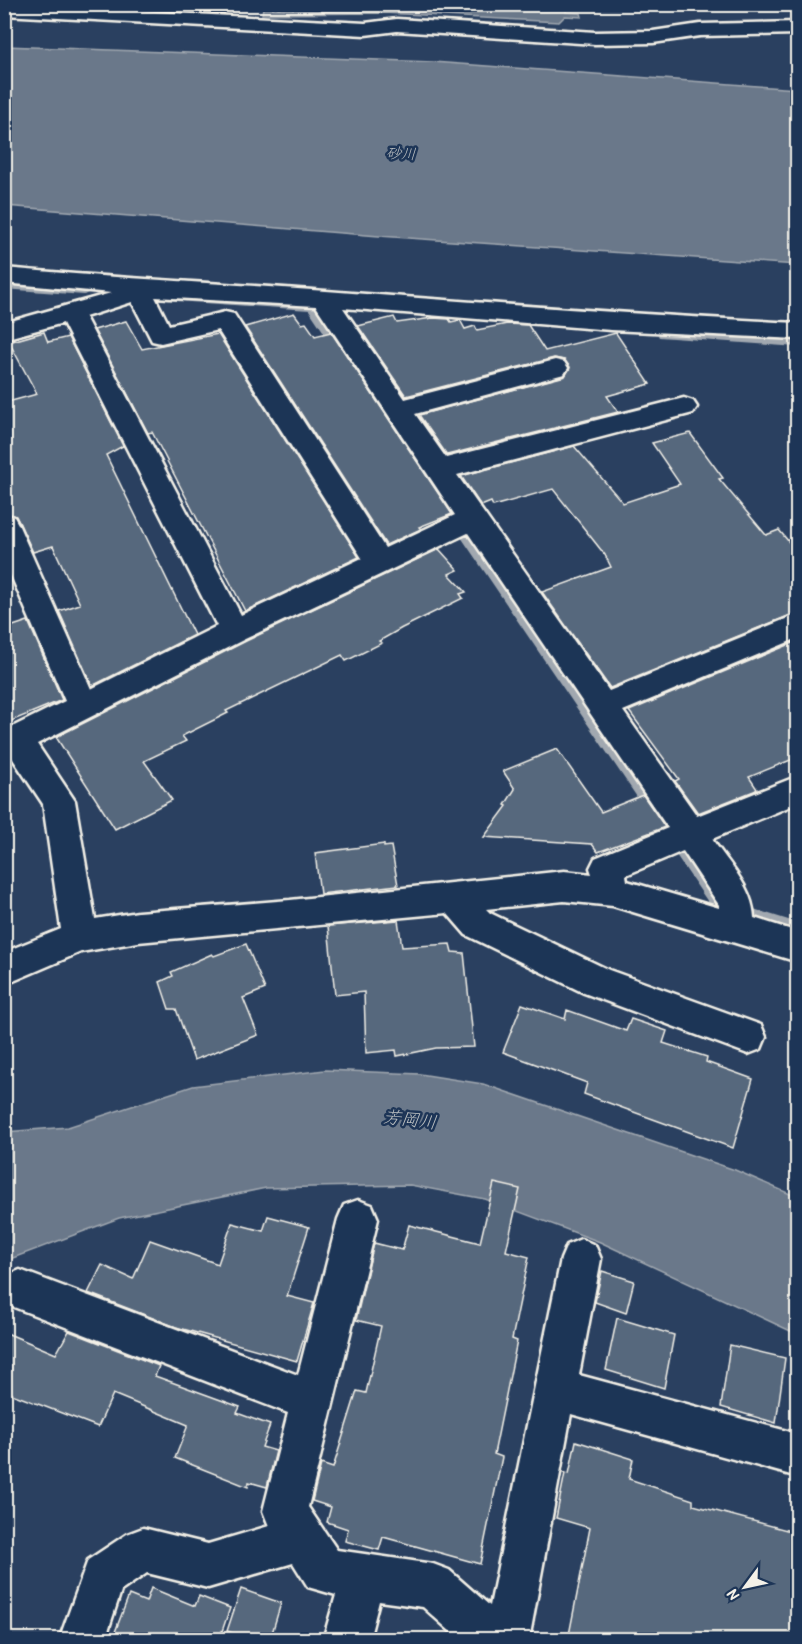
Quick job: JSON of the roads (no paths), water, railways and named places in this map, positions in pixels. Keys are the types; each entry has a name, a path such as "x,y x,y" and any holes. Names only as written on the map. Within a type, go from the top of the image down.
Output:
{"street":[{"path":"4,9 245,14 365,28 397,25 595,38 653,36 700,30 798,28"},
{"path":"4,275 138,288 324,299 611,322 798,331"},
{"path":"4,331 116,301 138,288"},
{"path":"138,288 161,335 225,320 379,562"},
{"path":"324,299 438,470 462,523 604,706 677,839 737,918"},
{"path":"70,313 234,631"},
{"path":"397,410 555,368"},
{"path":"438,470 684,407"},
{"path":"80,937 59,801 11,743 234,631 462,523"},
{"path":"4,524 83,707"},
{"path":"604,706 798,625"},
{"path":"613,891 606,868 798,789"},
{"path":"4,970 30,956 80,937 138,927 290,915 564,886 613,891 737,918 798,947"},
{"path":"455,898 478,924 597,982 748,1037"},
{"path":"358,1219 285,1510 324,1571 433,1586 495,1640"},
{"path":"506,1640 581,1259"},
{"path":"20,1290 312,1401"},
{"path":"555,1389 798,1456"},
{"path":"82,1640 104,1576 143,1550 208,1566 302,1538"},
{"path":"346,1640 363,1577"}],"water":[{"path":"396,5 575,5 566,6 566,12 581,13 582,17 565,16 559,22 384,13 262,14 263,8 328,11"},
{"name":"砂川","path":"5,46 433,62 797,89 797,265 379,236 5,206"},
{"name":"芳岡川","path":"325,1070 420,1074 483,1084 735,1170 797,1197 797,1334 600,1242 485,1199 410,1185 266,1188 119,1218 5,1261 5,1132 68,1127 193,1086"}],"waterway":[{"path":"146,4 231,9"},
{"path":"4,287 84,293"},
{"path":"161,298 311,308 336,344"},
{"path":"662,335 798,344"},
{"path":"443,504 714,902 798,928"}]}
